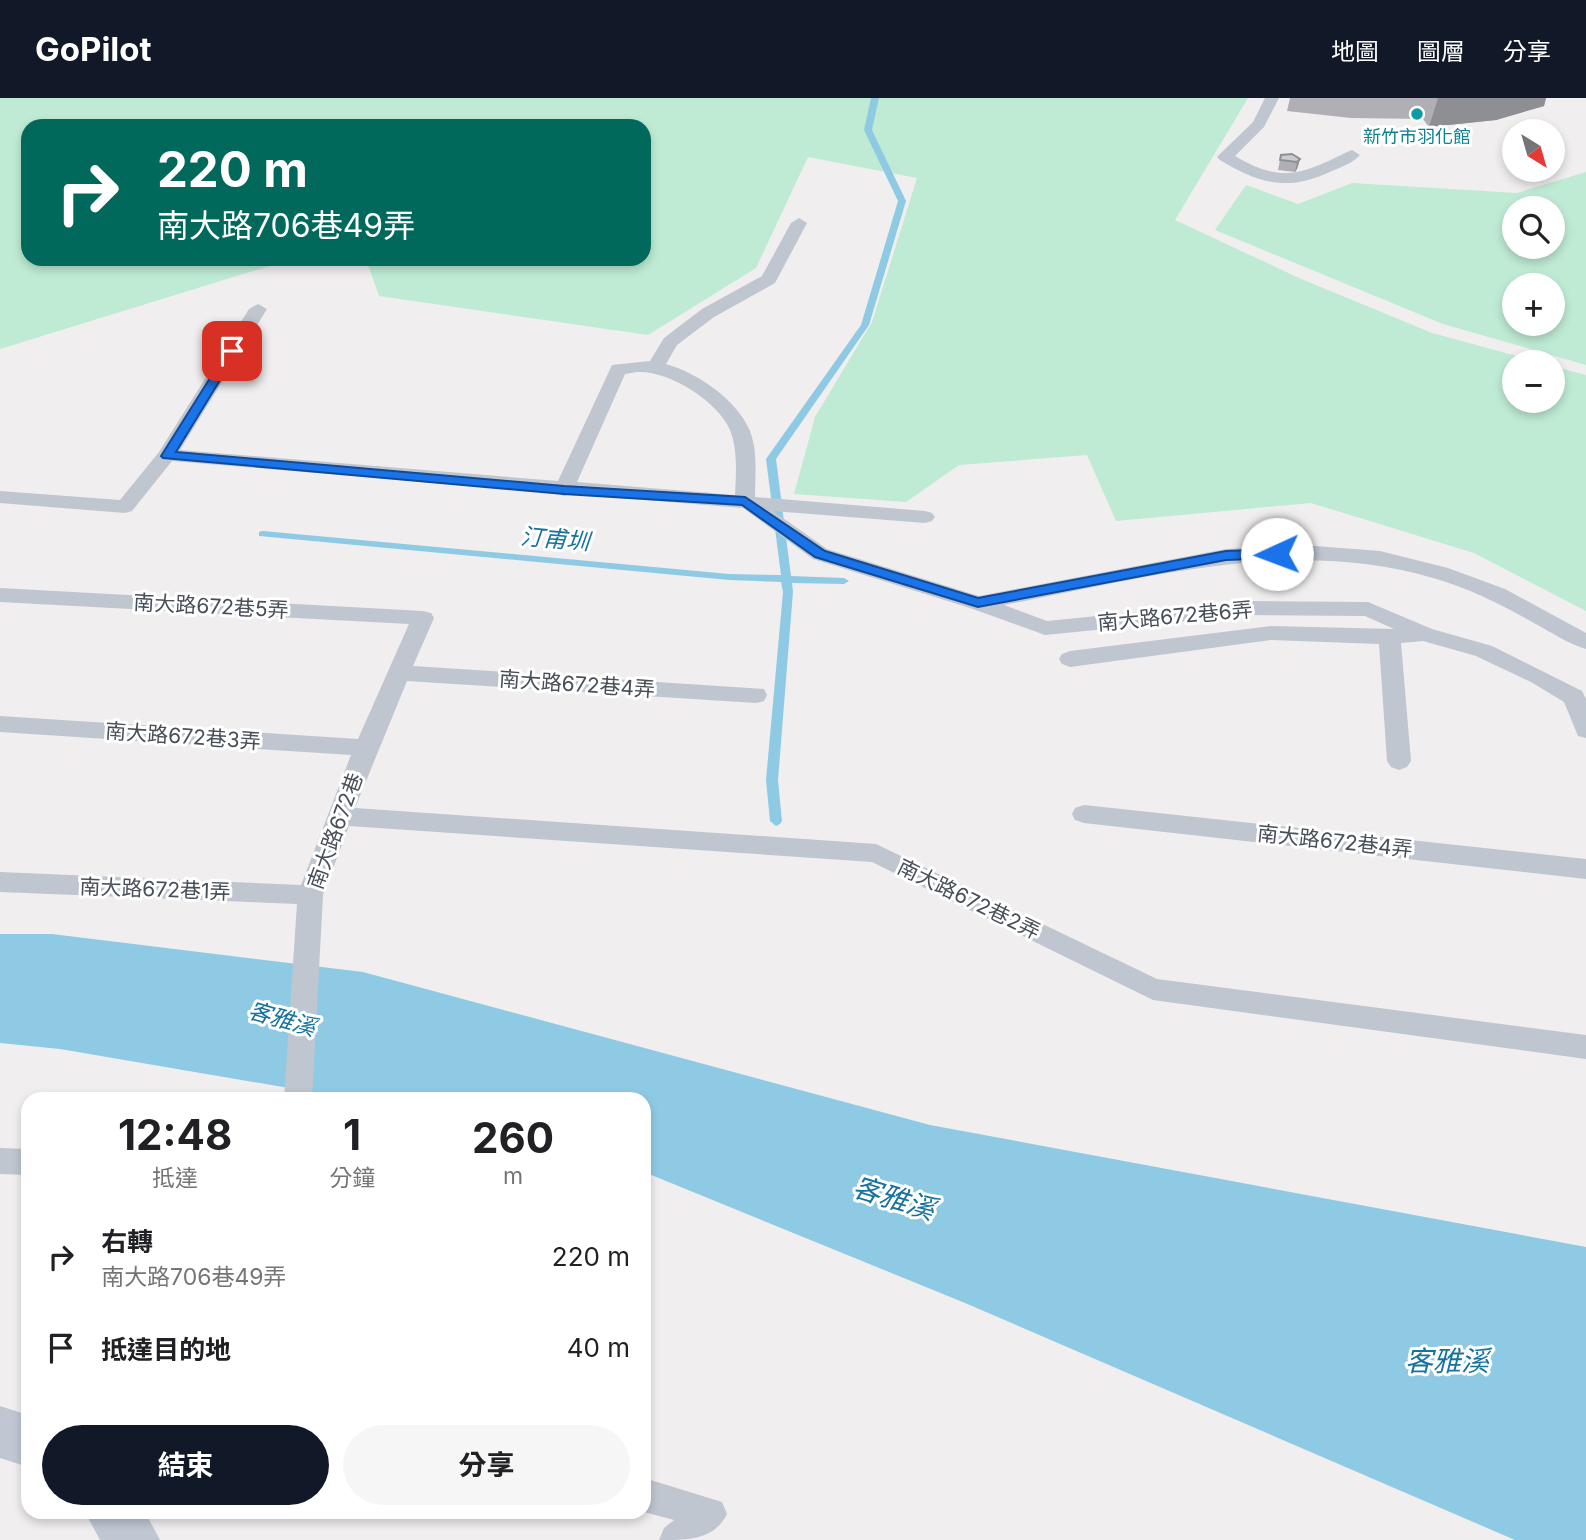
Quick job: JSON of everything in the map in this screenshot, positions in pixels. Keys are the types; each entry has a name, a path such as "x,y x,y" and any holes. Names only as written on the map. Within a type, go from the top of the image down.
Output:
{"main road":[{"path":"0,1432 21,1439"},
{"path":"117,1519 133,1540"}],"lane":[{"path":"1272,98 1258,124 1226,157 1250,173 1278,181 1302,179 1352,155"},
{"path":"655,367 670,342 708,313 769,279 799,223"},
{"path":"0,497 125,507 167,456 258,309"},
{"path":"564,490 618,369 655,367 683,379 722,404 740,429 749,501"},
{"path":"167,456 925,517"},
{"name":"南大路672巷6弄","path":"749,501 820,554 978,603 1045,628 1247,608 1368,609 1423,634 1484,651 1539,677 1574,697 1586,730"},
{"path":"978,603 1226,556 1302,552 1380,558 1441,573 1497,594 1586,642"},
{"name":"南大路672巷5弄","path":"0,595 423,618"},
{"name":"南大路672巷","path":"298,1092 310,895 366,748 423,618"},
{"path":"1070,659 1271,633 1389,637 1423,634"},
{"path":"1389,637 1399,761"},
{"name":"南大路672巷4弄","path":"398,673 756,695"},
{"name":"南大路672巷3弄","path":"0,724 366,748"},
{"name":"南大路672巷4弄","path":"1084,814 1586,869"},
{"name":"南大路672巷2弄","path":"340,816 876,853 1153,989 1586,1047"},
{"name":"南大路672巷1弄","path":"0,882 310,895"},
{"path":"0,1161 21,1162"},
{"path":"651,1497 710,1514 676,1540"}],"green space":[{"path":"0,98 1248,98 1175,220 1299,278 1432,333 1502,352 1502,413 1565,413 1565,369 1586,375 1586,611 1474,553 1311,503 1116,521 1087,455 959,465 906,502 794,494 815,417 872,322 917,178 808,157 756,268 648,335 379,296 368,266 651,266 651,119 21,119 21,266 269,266 0,349"},
{"path":"1586,172 1586,365 1565,359 1565,350 1534,350 1443,324 1215,230 1246,185 1298,204 1352,183 1517,193 1553,182 1565,182 1565,178"}],"water":[{"name":"客雅溪","path":"0,934 52,934 363,972 930,1125 1586,1247 1586,1540 1515,1540 965,1303 651,1175 651,1092 312,1092 60,1049 0,1043"}],"building":[{"path":"1292,154 1300,159 1297,162 1280,160 1281,155"}],"waterway":[{"path":"786,579 771,459 865,325 902,201 868,130 875,98"},
{"name":"汀甫圳","path":"263,534 729,577 786,579"},
{"path":"776,821 772,780 788,592 786,579"},
{"name":"汀甫圳","path":"786,579 844,581"}],"place":[{"name":"新竹市羽化館","path":"1417,114"}],"route":[{"path":"232,351 167,456 564,490 745,501 820,554 978,603 1103,577 1226,556 1277,554"}]}
